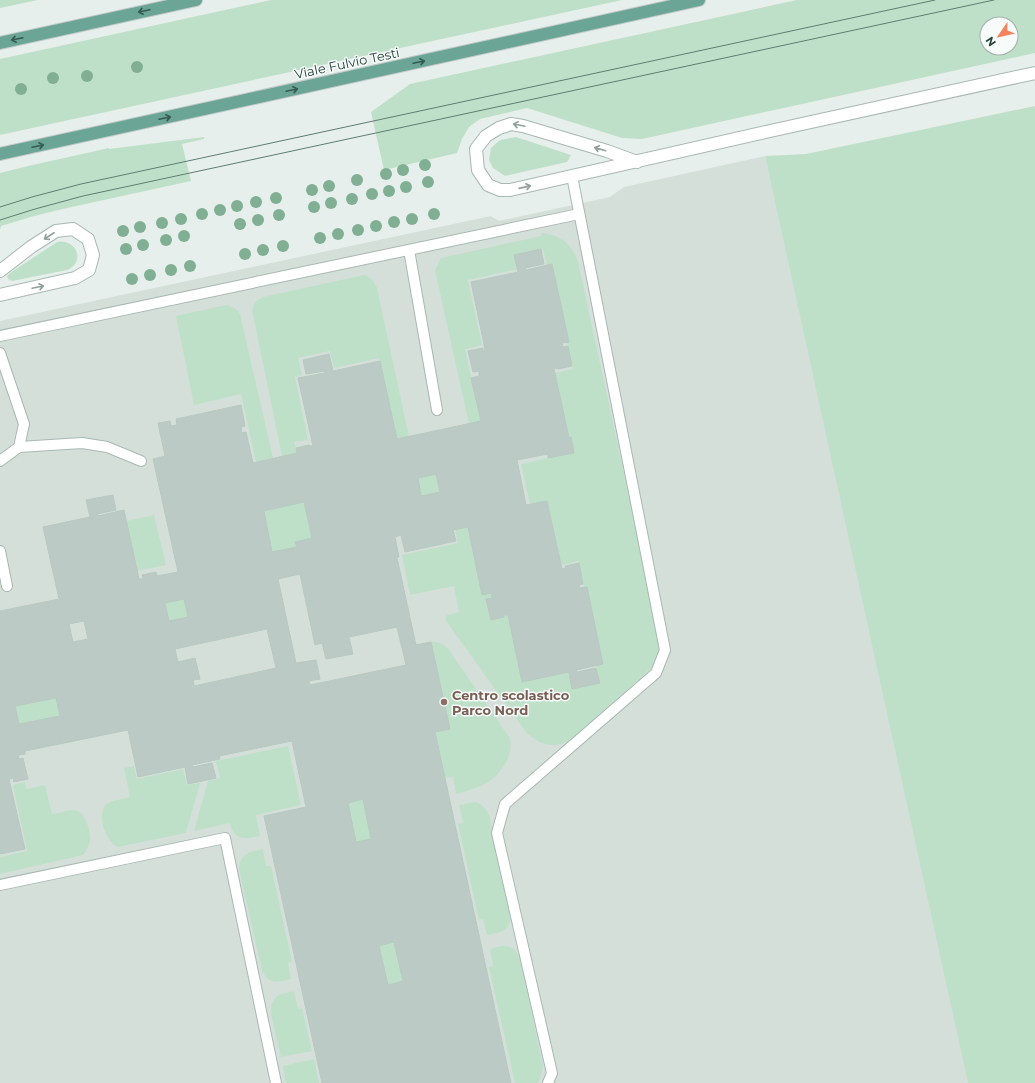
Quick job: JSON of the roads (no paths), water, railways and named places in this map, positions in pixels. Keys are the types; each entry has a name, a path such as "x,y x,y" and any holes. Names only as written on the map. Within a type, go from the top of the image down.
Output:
{"main road":[{"path":"0,43 196,0"},
{"name":"Viale Fulvio Testi","path":"0,154 699,0"}],"street":[{"path":"637,162 607,151 523,126 511,124 486,136 476,150 478,170 488,186 500,190 510,190 637,162 770,131 1035,73"},
{"path":"0,271 31,247 56,231 73,229 88,240 93,255 89,270 75,278 0,295"}],"lane":[{"path":"548,1083 552,1073 497,833 505,804 656,673 665,650 572,176"},
{"path":"0,336 579,214"},
{"path":"409,250 436,410"},
{"path":"0,352 24,424 19,447"},
{"path":"0,461 19,447 82,443 107,447 141,461"},
{"path":"0,551 7,586"},
{"path":"0,885 225,838 276,1083"}],"tram line":[{"path":"0,207 81,184 935,0"},
{"path":"0,220 83,196 994,0"}],"place":[{"name":"Centro scolastico Parco Nord","path":"444,702"}]}
